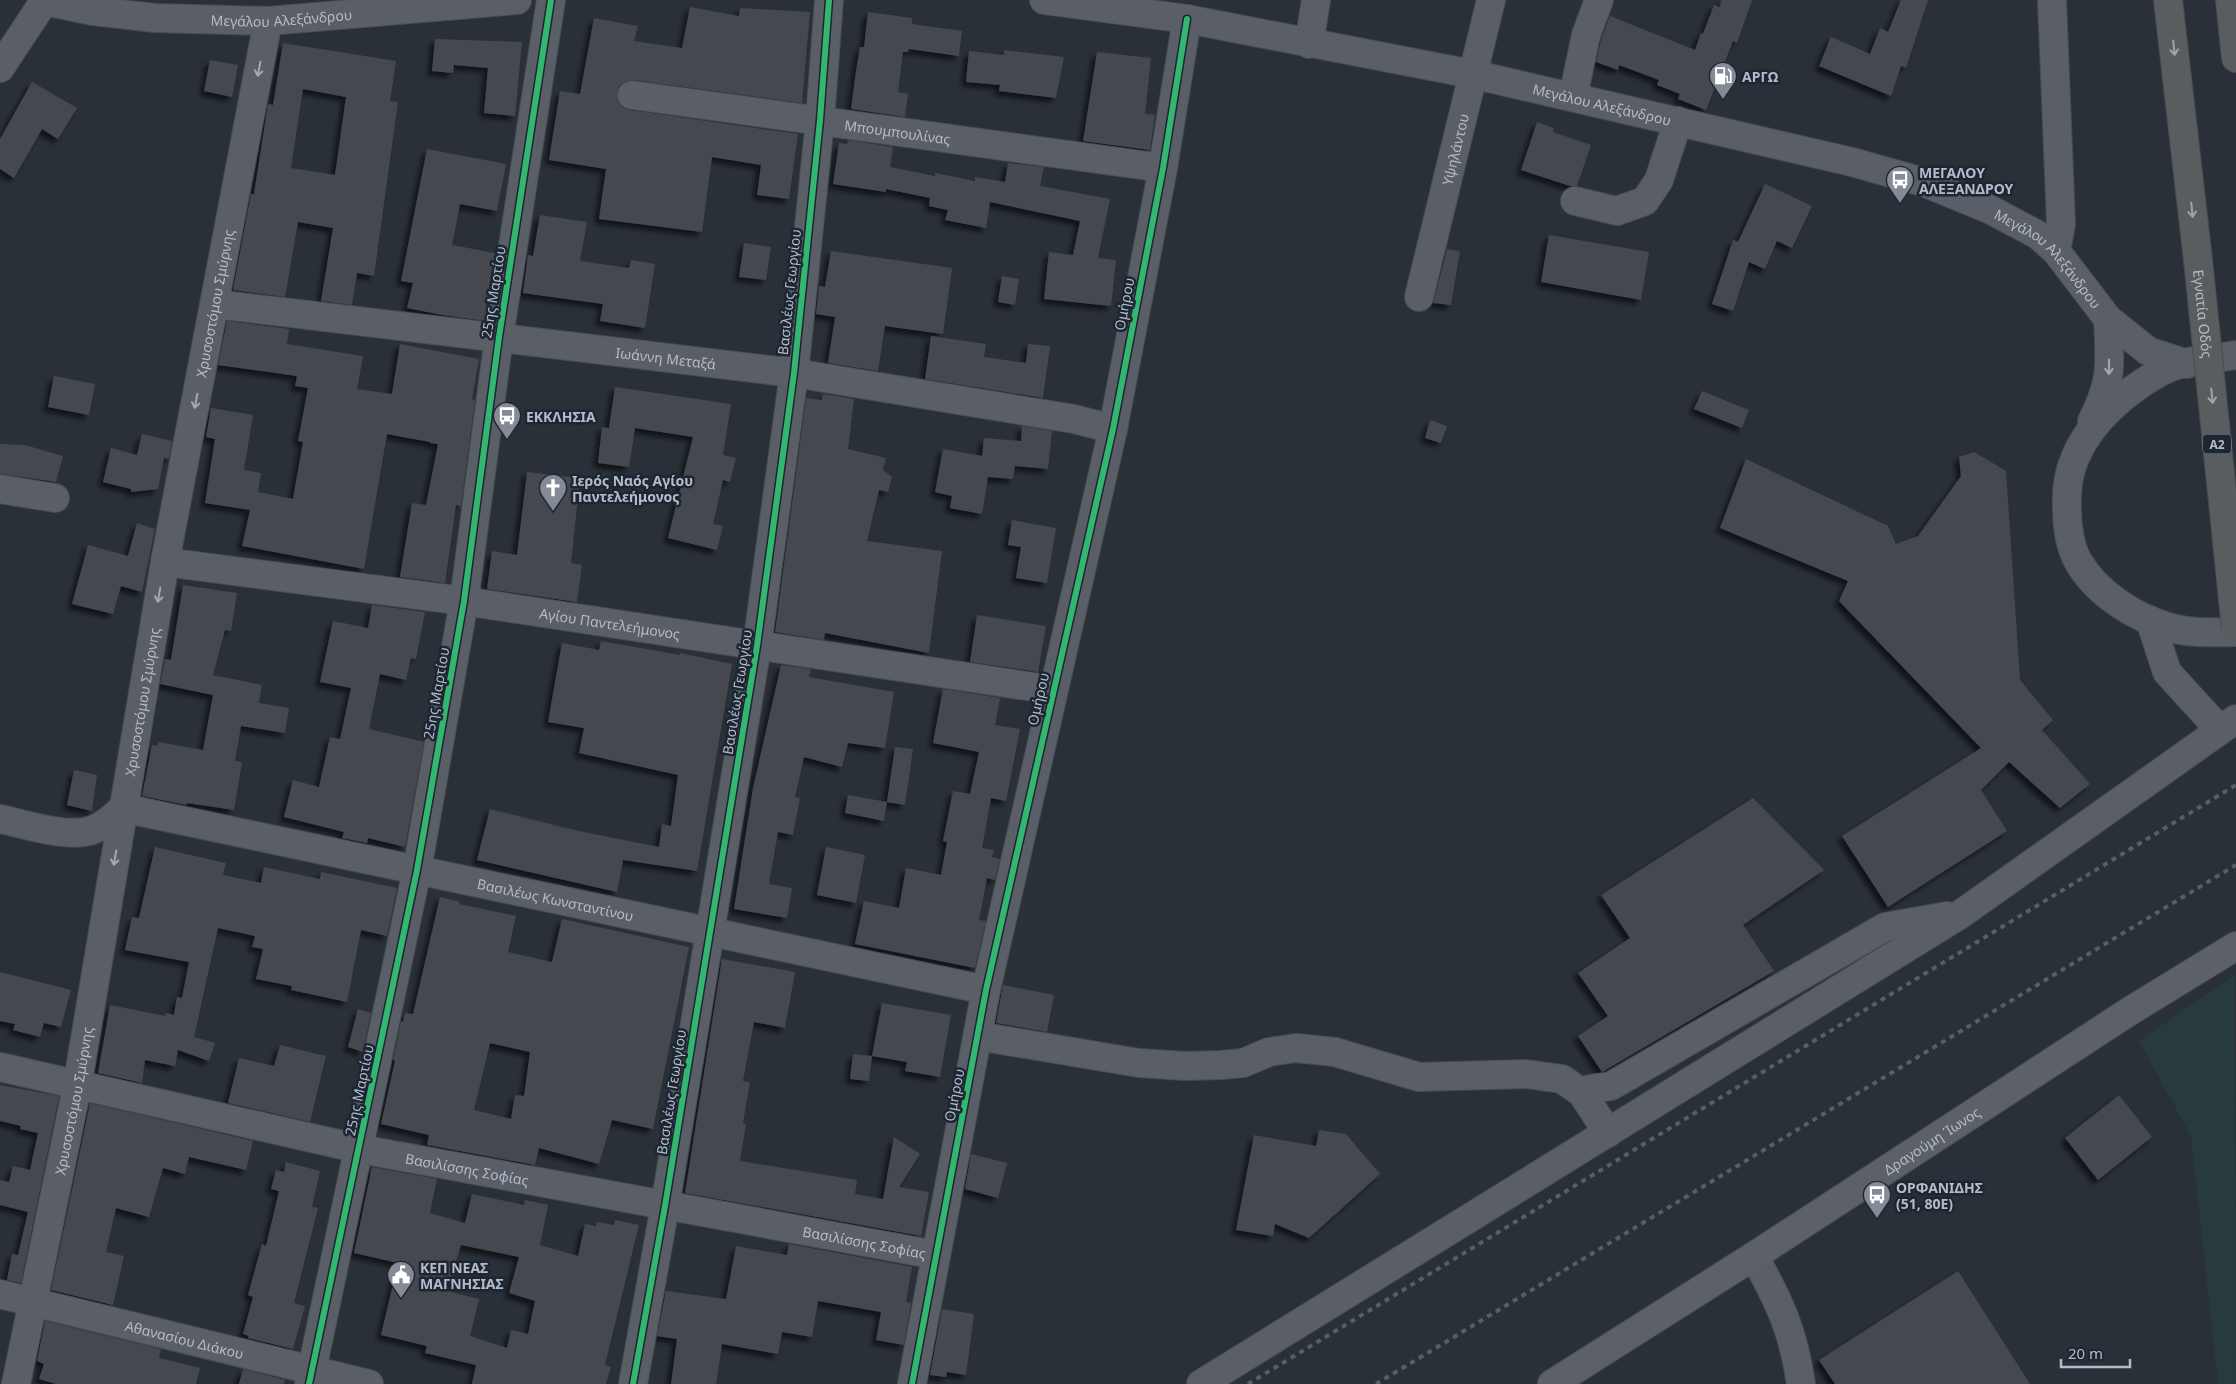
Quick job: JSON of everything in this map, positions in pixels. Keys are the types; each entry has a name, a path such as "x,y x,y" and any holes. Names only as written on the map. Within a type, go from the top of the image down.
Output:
{"highway":[{"name":"Εγνατία Οδός","path":"2168,0 2198,260 2236,630"},
{"path":"2230,0 2236,58"}],"main road":[{"name":"Δραγούμη Ίωνος","path":"1552,1384 1754,1256 2130,1010 2236,946"}],"street":[{"name":"Μεγάλου Αλεξάνδρου","path":"45,0 92,11 155,18 268,21 517,0"},
{"path":"0,68 45,0"},
{"name":"25ης Μαρτίου","path":"310,1377 360,1149 417,870 464,601 499,337 551,0"},
{"name":"Βασιλέως Γεωργίου","path":"633,1384 666,1206 709,931 758,646 794,373 820,120 829,0"},
{"name":"Μεγάλου Αλεξάνδρου","path":"1044,0 1136,6 1187,19 1308,44 1472,74 1852,162 1923,182 2008,218 2038,235 2056,251 2108,319 2148,351 2187,364"},
{"path":"1308,44 1316,0"},
{"name":"Υψηλάντου","path":"1419,297 1491,0"},
{"path":"1573,97 1586,35 1599,0"},
{"path":"2052,0 2061,224 2056,251"},
{"name":"Ομήρου","path":"912,1384 986,990 1113,429 1163,168 1187,19"},
{"name":"Χρυσοστόμου Σμύρνης","path":"16,1384 77,1086 165,562 268,21"},
{"name":"Μπουμπουλίνας","path":"632,95 1163,168"},
{"path":"1575,201 1617,211 1645,201 1662,174 1678,121"},
{"name":"Ιωάννη Μεταξά","path":"215,304 794,373 1074,420 1113,429"},
{"name":"Μεγάλου Αλεξάνδρου","path":"2075,458 2105,395 2110,373 2108,319"},
{"path":"2236,355 2163,370 2139,386 2097,421 2075,458 2066,490 2067,525 2077,560 2092,580 2105,593 2137,614 2169,628 2200,632 2236,630"},
{"path":"0,489 55,498"},
{"name":"Αγίου Παντελεήμονος","path":"165,562 464,601 1053,690"},
{"path":"1201,1384 1961,914 2228,724 2168,672 2150,620"},
{"path":"0,819 74,834 91,831 108,822 123,808"},
{"name":"Βασιλέως Κωνσταντίνου","path":"123,808 986,990"},
{"path":"1582,1093 1590,1089 1610,1086 1885,927 1961,914"},
{"path":"978,1036 1139,1063 1185,1066 1244,1063 1269,1052 1296,1048 1335,1052 1419,1077 1526,1074 1562,1079 1582,1093 1608,1133"},
{"name":"Βασιλίσσης Σοφίας","path":"0,1067 360,1149 936,1255"},
{"path":"1754,1256 1781,1304 1791,1331 1801,1384"},
{"name":"Αθανασίου Διάκου","path":"0,1294 33,1301 310,1377 369,1384"}],"green space":[{"path":"2235,975 2236,1384 2218,1384 2191,1136 2139,1041"}],"building":[{"path":"1721,0 1752,0 1737,43 1733,41 1706,110 1678,99 1680,94 1657,85 1659,80 1619,65 1618,70 1596,62 1601,39 1610,16 1695,50 1714,5 1720,7"},
{"path":"1901,0 1928,0 1906,68 1901,66 1891,96 1819,66 1831,37 1870,54 1880,28 1888,32"},
{"path":"690,7 739,16 740,8 810,12 802,103 634,80 626,81 619,86 617,93 618,101 623,108 630,110 798,134 789,199 757,195 761,165 712,157 702,232 599,219 606,169 549,160 560,91 580,94 594,18 638,26 634,41 682,48"},
{"path":"868,12 912,18 912,24 962,31 959,56 909,49 908,52 903,52 898,92 908,94 905,117 851,109 860,47 864,47"},
{"path":"435,39 522,42 515,116 484,113 488,68 454,65 453,73 432,71"},
{"path":"283,43 396,61 390,101 398,102 374,276 357,273 352,305 321,301 333,228 298,222 285,297 233,290 251,194 254,194 268,104 273,105","holes":["303,89 346,97 335,175 291,168"]},
{"path":"1004,50 1064,57 1056,98 999,91 1000,85 966,82 969,51 1004,55"},
{"path":"1097,52 1151,58 1145,114 1155,115 1150,150 1083,141"},
{"path":"210,60 238,65 232,97 204,91"},
{"path":"32,82 77,108 58,139 42,129 14,178 0,169 0,139"},
{"path":"1537,122 1554,128 1553,132 1591,145 1577,186 1570,186 1521,170"},
{"path":"848,140 893,147 890,167 935,176 935,173 975,181 975,177 1005,182 1008,163 1044,167 1040,186 1110,199 1098,258 1116,260 1111,306 1044,299 1049,252 1073,255 1080,221 990,202 986,228 945,220 948,210 929,206 930,198 886,189 886,192 833,184 839,143 847,144"},
{"path":"427,149 506,164 497,211 460,204 452,245 495,253 486,305 488,305 486,321 407,308 413,283 401,281"},
{"path":"1765,184 1812,206 1792,248 1777,241 1765,269 1749,262 1733,311 1712,304 1733,240 1738,242"},
{"path":"540,215 587,222 580,261 629,268 631,260 655,264 645,328 600,321 603,304 523,293 528,255 533,256"},
{"path":"1549,235 1649,252 1641,300 1541,282"},
{"path":"744,243 771,247 766,280 739,277"},
{"path":"1447,249 1460,251 1451,305 1433,303"},
{"path":"831,251 952,268 943,334 885,326 878,371 828,363 835,317 816,314 819,286 825,287"},
{"path":"1002,276 1019,279 1015,305 998,302"},
{"path":"227,321 289,329 287,344 363,356 357,389 392,394 400,344 479,359 472,399 475,400 461,506 456,505 445,583 400,577 412,503 426,505 438,444 387,434 364,569 242,546 250,510 205,503 215,439 206,437 211,408 253,415 244,470 261,473 258,492 293,499 303,442 298,441 308,388 295,386 297,376 218,365"},
{"path":"931,336 986,344 984,357 1026,363 1028,344 1050,346 1043,398 925,379"},
{"path":"54,376 95,384 89,415 48,407"},
{"path":"615,387 731,404 723,455 736,458 730,482 723,480 713,524 723,526 717,550 668,538 693,437 635,428 629,467 598,463 602,427 609,428"},
{"path":"1702,391 1749,410 1742,428 1694,409"},
{"path":"823,394 854,399 848,449 886,458 883,470 892,477 888,492 879,490 867,541 942,551 929,653 825,633 824,640 775,632 806,398 822,400"},
{"path":"1430,420 1447,426 1441,443 1425,438"},
{"path":"1022,426 1052,431 1048,469 1015,466 1013,479 988,477 982,514 950,508 952,496 935,492 943,449 982,456 984,438 1021,441"},
{"path":"142,434 172,441 169,459 164,458 158,489 131,492 131,489 103,482 111,448 137,455"},
{"path":"0,444 25,445 63,456 56,482 0,474"},
{"path":"1974,452 2006,471 2020,680 2053,720 2042,730 2090,784 2060,808 2009,762 1981,790 2007,831 1888,907 1842,836 1981,748 1839,601 1848,581 1720,528 1746,459 1888,526 1896,544 1918,536 1961,476 1959,457"},
{"path":"527,472 580,478 571,563 582,565 577,602 487,589 492,551 517,555"},
{"path":"1012,520 1056,528 1047,583 1016,578 1021,547 1008,545"},
{"path":"137,523 155,529 142,592 121,586 113,614 72,604 88,545 128,556"},
{"path":"183,585 237,593 231,631 225,630 213,675 262,685 259,703 289,708 285,733 241,726 235,761 242,762 234,810 187,803 187,805 142,796 152,745 158,746 158,742 203,750 213,695 160,684 165,659 171,660"},
{"path":"372,605 425,612 416,659 411,658 406,680 380,674 369,729 424,742 405,847 368,838 367,843 342,838 344,832 284,817 293,780 319,787 330,737 340,739 351,688 320,682 333,621 368,628"},
{"path":"977,615 1046,626 1038,672 970,662"},
{"path":"601,641 680,655 680,653 732,664 697,871 623,860 617,892 477,860 490,809 574,830 659,847 662,824 671,826 678,775 579,753 584,728 548,722 562,643 599,650"},
{"path":"781,665 811,669 809,677 894,692 885,748 848,743 842,767 804,757 795,797 800,798 793,835 778,832 769,884 792,888 787,918 734,909 753,788"},
{"path":"943,689 1000,698 995,725 1020,729 1006,801 991,798 982,848 994,850 992,857 1000,859 995,880 987,878 979,920 986,921 975,968 855,944 864,901 899,908 906,868 941,875 947,842 943,841 953,791 970,794 979,752 933,743"},
{"path":"895,747 913,749 905,805 887,802"},
{"path":"74,770 97,775 92,811 67,805"},
{"path":"848,795 887,802 884,821 845,813"},
{"path":"1753,798 1824,870 1743,925 1774,971 1602,1072 1578,1036 1608,1016 1578,973 1630,938 1601,895"},
{"path":"155,847 226,863 223,875 261,883 264,867 320,879 321,872 397,888 387,936 361,930 347,1002 291,990 292,986 256,979 263,949 252,947 255,936 218,928 194,1037 215,1043 209,1061 178,1050 175,1066 145,1060 142,1083 98,1073 110,1005 165,1016 166,1013 174,1015 177,997 182,998 189,962 125,950 132,917 139,918"},
{"path":"826,847 865,855 856,903 817,895"},
{"path":"440,897 460,902 459,904 516,916 508,952 552,962 562,919 689,947 653,1129 612,1120 599,1164 539,1148 535,1165 427,1145 429,1135 381,1124 395,1061 393,1060 401,1021 403,1022 405,1013 413,1014","holes":["490,1043 530,1052 524,1096 515,1095 511,1119 474,1110"]},
{"path":"722,959 795,972 785,1028 754,1022 743,1081 750,1082 743,1123 746,1124 740,1161 857,1180 855,1194 883,1199 894,1137 920,1154 899,1187 929,1192 921,1236 685,1193"},
{"path":"0,972 71,990 61,1027 44,1023 40,1037 13,1030 15,1024 0,1021"},
{"path":"1003,985 1054,995 1047,1032 996,1023"},
{"path":"882,1003 951,1015 940,1077 905,1071 907,1062 872,1056"},
{"path":"358,1009 371,1013 363,1052 348,1047"},
{"path":"280,1045 326,1056 310,1122 228,1103 239,1058 274,1066"},
{"path":"853,1054 872,1056 869,1081 850,1079"},
{"path":"0,1085 59,1096 21,1283 7,1280 12,1254 18,1255 28,1212 0,1205 0,1180 9,1182 13,1166 30,1170 38,1133 20,1129 21,1126 0,1121"},
{"path":"2119,1095 2152,1137 2098,1180 2065,1138"},
{"path":"90,1103 253,1141 246,1170 189,1157 185,1174 163,1168 149,1217 116,1208 106,1252 124,1256 113,1305 51,1290"},
{"path":"1319,1130 1346,1134 1380,1174 1309,1238 1275,1224 1273,1236 1236,1230 1254,1135 1316,1146"},
{"path":"971,1154 1007,1163 998,1198 965,1189"},
{"path":"286,1162 320,1171 312,1207 318,1208 294,1303 305,1306 293,1349 248,1338 249,1336 243,1334 253,1297 248,1295 262,1244 266,1246 279,1191 271,1189 276,1170 284,1172"},
{"path":"372,1167 437,1179 430,1213 465,1223 472,1194 524,1205 525,1200 548,1205 540,1245 578,1256 585,1224 596,1226 597,1222 614,1225 615,1220 639,1225 605,1365 611,1367 606,1384 472,1384 476,1365 425,1353 427,1346 381,1335 398,1263 354,1253","holes":["461,1245 519,1257 509,1293 535,1301 528,1334 511,1330 507,1348 470,1336 479,1299 447,1291"]},
{"path":"789,1244 912,1267 906,1302 911,1303 904,1345 876,1340 881,1312 818,1301 812,1337 782,1332 778,1354 722,1344 716,1384 671,1384 677,1339 657,1336 666,1291 726,1299 736,1246 787,1255"},
{"path":"1958,1271 2030,1384 1835,1384 1819,1360"},
{"path":"942,1309 974,1314 966,1375 947,1372 946,1377 930,1375"},
{"path":"45,1321 161,1349 159,1358 200,1368 196,1384 56,1384 39,1379 44,1364 37,1361"},
{"path":"243,1369 285,1380 284,1384 239,1384"}],"railway":[{"path":"1248,1384 2236,785"},
{"path":"1376,1384 2236,865"}],"cycle path":[{"path":"309,1384 417,870 464,601 499,337 551,0"},
{"path":"633,1384 665,1206 757,646 794,373 820,120 829,0"},
{"path":"912,1384 986,990 1113,429 1163,168 1187,19"}],"place":[{"name":"ΑΡΓΩ","path":"1723,100"},
{"name":"ΜΕΓΑΛΟΥ ΑΛΕΞΑΝΔΡΟΥ","path":"1900,204"},
{"name":"ΕΚΚΛΗΣΙΑ","path":"507,440"},
{"name":"Ιερός Ναός Αγίου Παντελεήμονος","path":"553,512"},
{"name":"ΟΡΦΑΝΙΔΗΣ (51, 80Ε)","path":"1877,1219"},
{"name":"ΚΕΠ ΝΕΑΣ ΜΑΓΝΗΣΙΑΣ","path":"401,1299"}]}
